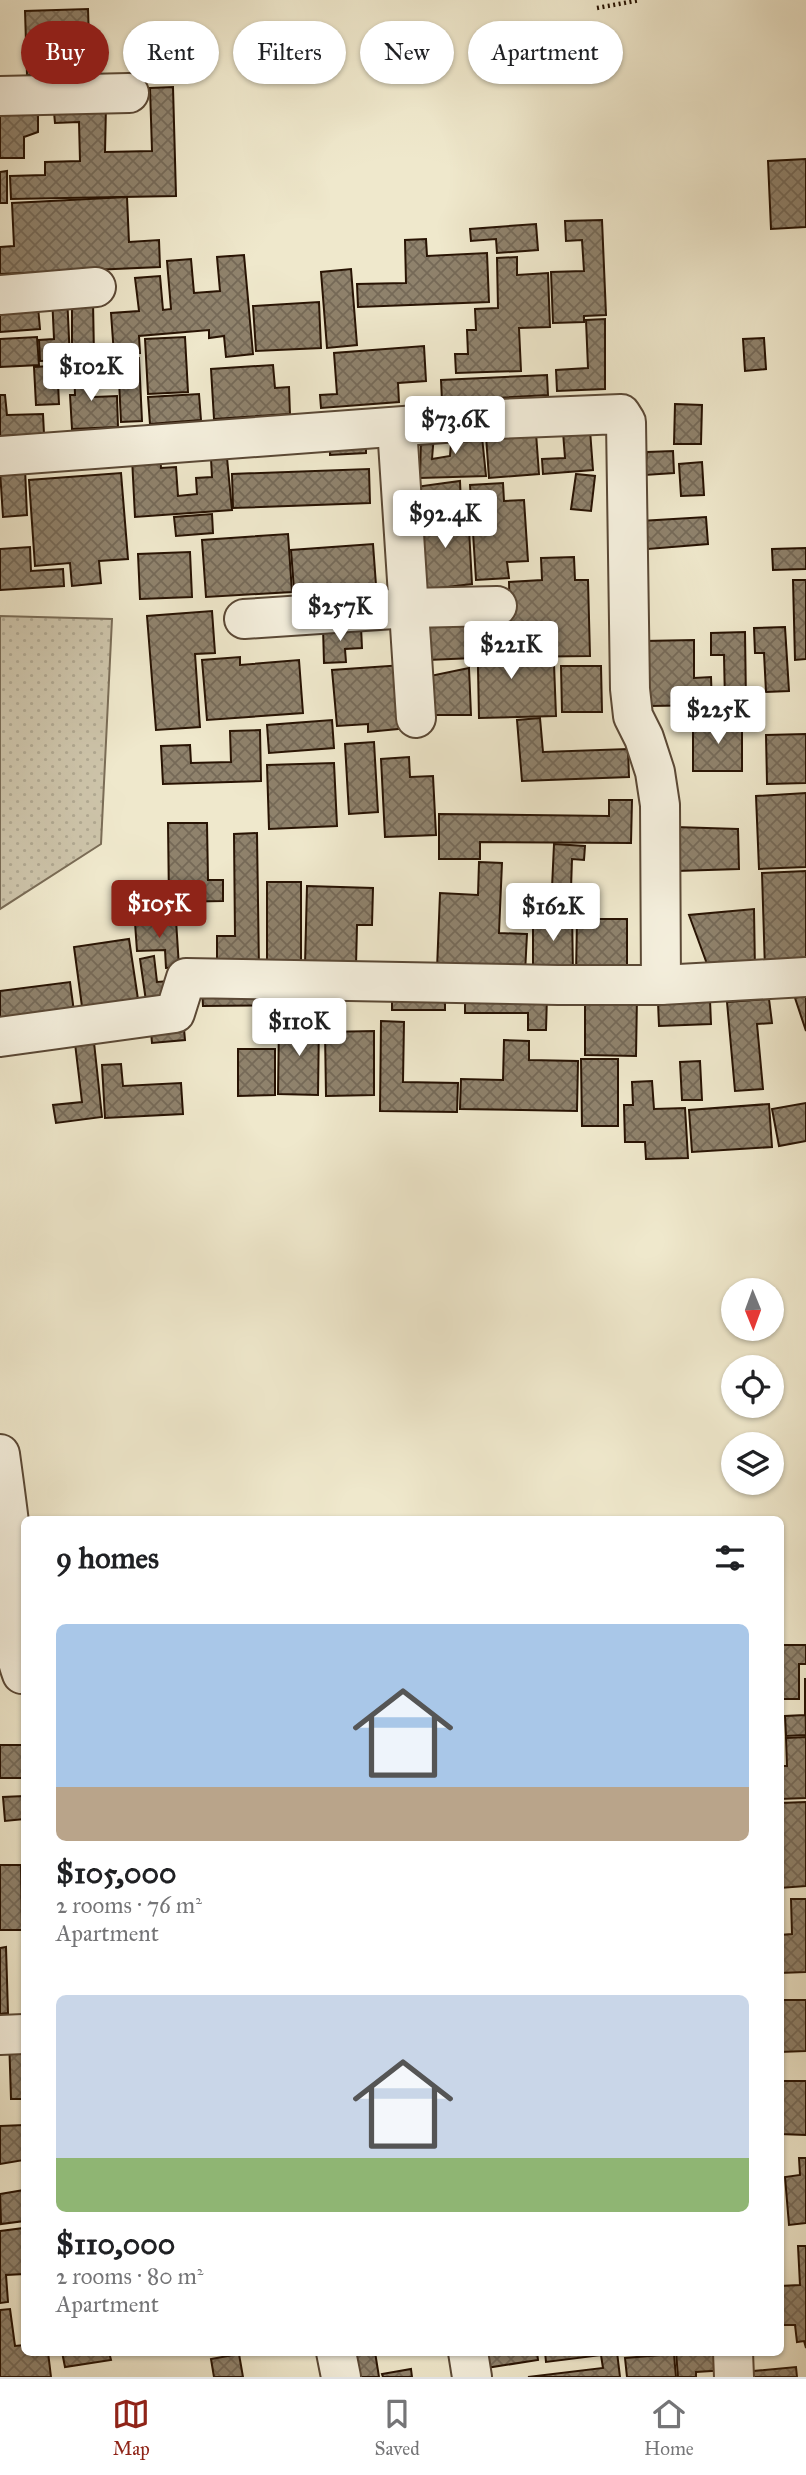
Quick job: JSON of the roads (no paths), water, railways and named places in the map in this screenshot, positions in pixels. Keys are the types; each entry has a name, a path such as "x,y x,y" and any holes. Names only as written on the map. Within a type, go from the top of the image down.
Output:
{"street":[{"path":"0,96 129,93"},
{"path":"0,295 96,287"},
{"path":"0,456 397,427 621,414 626,422 630,689 633,716 644,738 660,805 661,985"},
{"path":"397,427 416,718"},
{"path":"244,619 409,608 497,606"},
{"path":"0,1037 175,1013 186,978 661,985 806,977"},
{"path":"0,1454 11,1541 13,1634 21,1671"},
{"path":"0,2035 21,2034"},
{"path":"337,2356 341,2377"},
{"path":"469,2356 472,2377"},
{"path":"733,2356 734,2377"}]}
